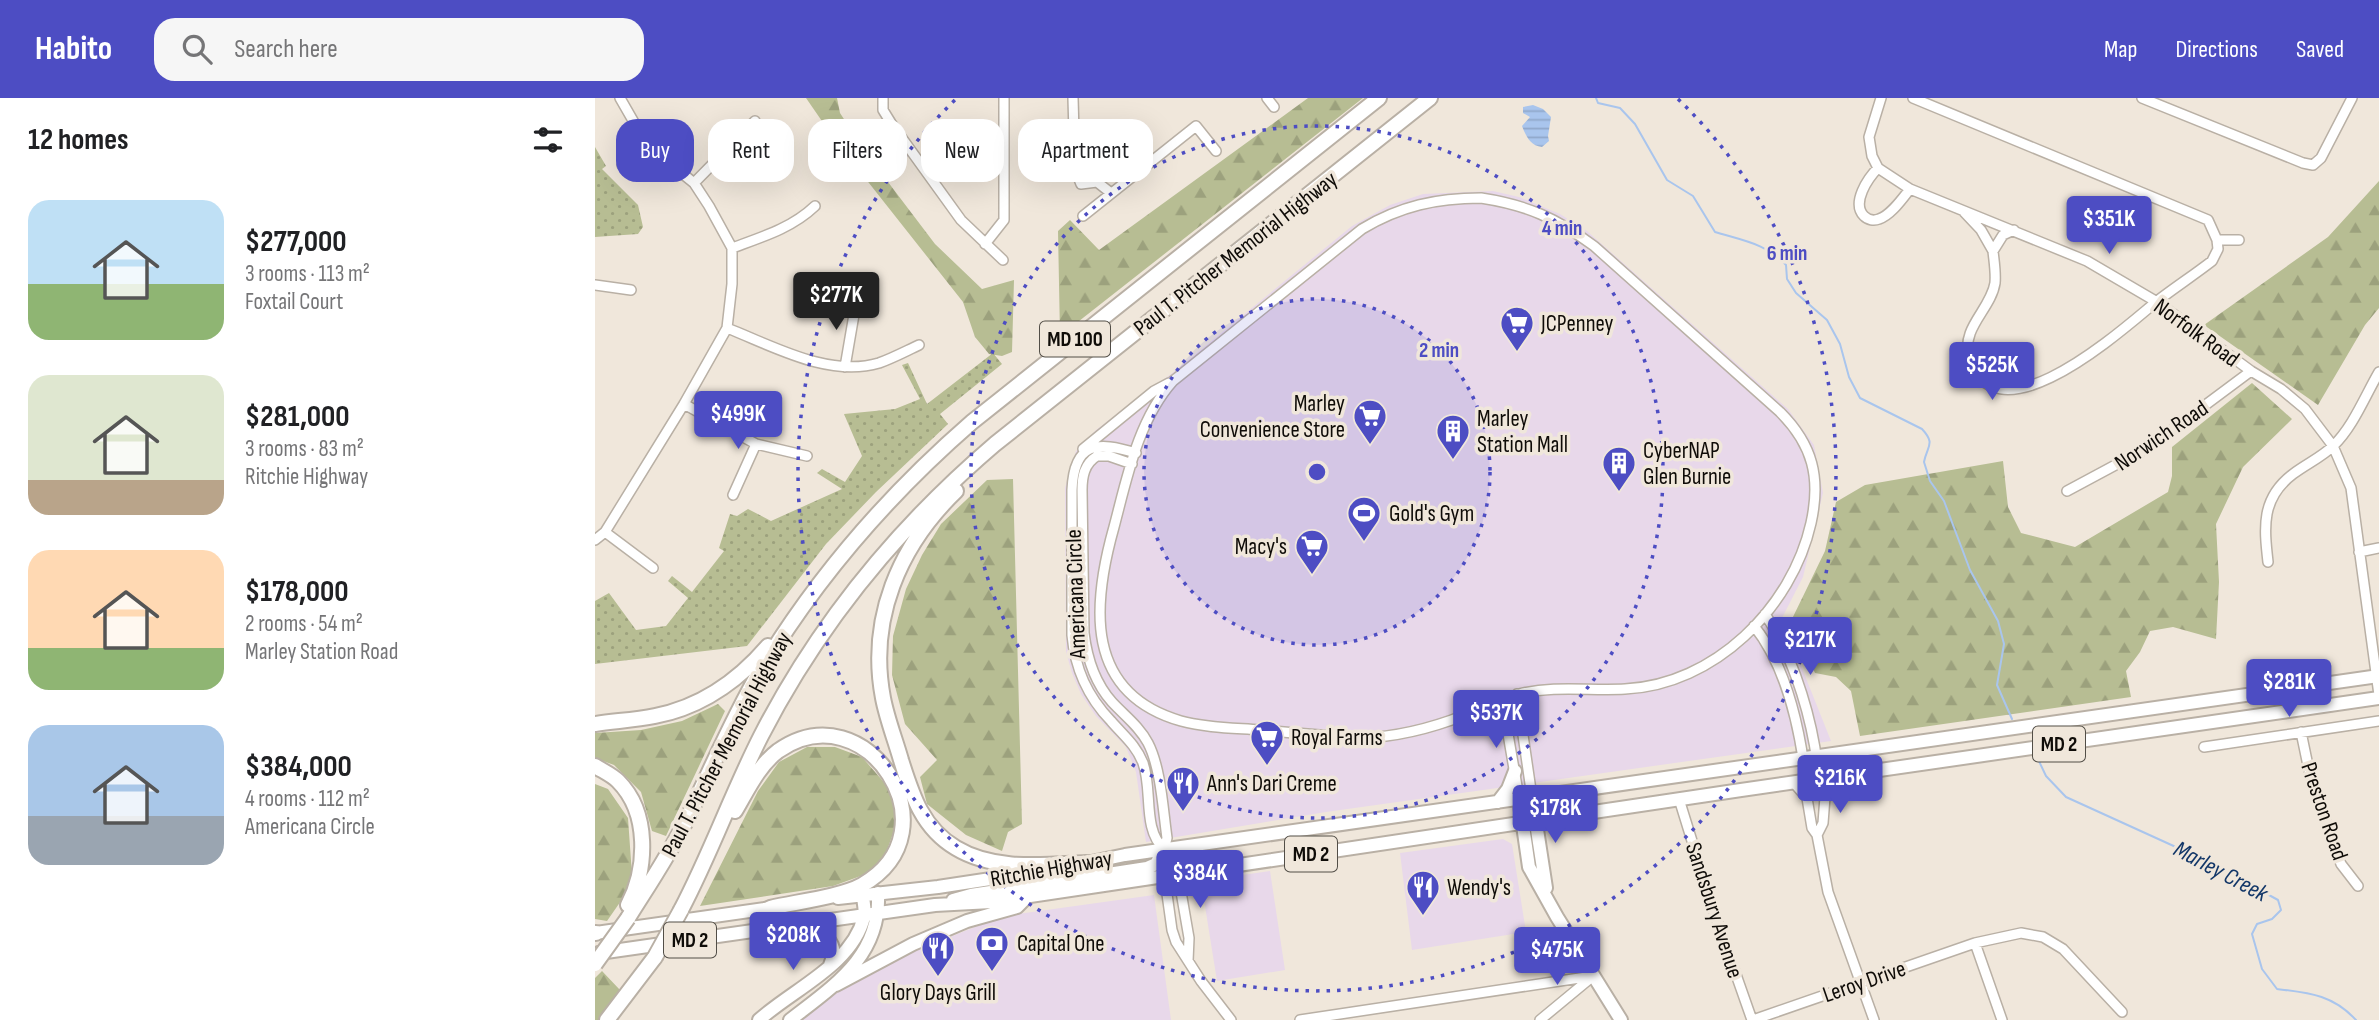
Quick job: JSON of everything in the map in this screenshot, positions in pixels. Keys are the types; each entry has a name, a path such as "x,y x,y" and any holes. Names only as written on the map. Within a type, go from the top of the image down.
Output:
{"highway":[{"name":"Paul T. Pitcher Memorial Highway","path":"595,964 685,823 758,676 799,611 862,530 934,454 1380,98"},
{"name":"Paul T. Pitcher Memorial Highway","path":"613,1020 655,957 700,874 761,736 814,645 887,548 959,475 1054,396 1430,98"},
{"path":"1054,396 953,494 914,540 901,561 884,610 879,639 879,668 889,722 912,795 920,812 937,833 956,848 992,863 1086,863"},
{"path":"595,724 656,716 702,701 723,689 747,668 799,611"},
{"path":"700,874 757,775 777,752 788,745 814,737 840,738 854,743 874,756 888,771 901,799 902,827 892,855 879,871 862,885 770,908"},
{"path":"595,766 618,781 634,808 640,827 642,862 624,918"},
{"path":"607,1020 655,957"}],"main road":[{"name":"Ritchie Highway","path":"595,933 963,883 1164,849 2378,676"},
{"name":"Ritchie Highway","path":"595,954 879,912 991,902 2379,697"},
{"path":"1498,802 1508,789 1515,771"},
{"path":"1525,797 1529,822 1529,867 1621,1020"},
{"path":"935,905 971,895 1147,868 1156,864 1164,849"},
{"path":"836,985 865,952 879,912 878,893"},
{"path":"759,1020 829,967 851,942 865,914 863,895"},
{"path":"790,1020 836,985 913,944 967,921 1017,907 1028,896"},
{"path":"794,924 815,929 828,936 833,953 829,967"}],"street":[{"path":"620,98 632,119"},
{"path":"883,98 883,110 891,123 961,220 1003,260"},
{"path":"985,244 1004,220 1004,98"},
{"path":"1073,98 1075,169 1081,184 1097,182 1111,193"},
{"path":"1267,98 1273,107"},
{"path":"1881,98 1869,137 1872,156 1878,168 1860,197 1861,214 1867,219 1877,220 1887,215 1910,189"},
{"path":"1913,98 2208,220 2218,249 2212,261 2087,356 2026,388 1997,388 1985,382 1976,372 1969,357 1967,342 1995,284 1993,251 1981,230 1961,208"},
{"path":"2142,98 2313,165 2321,158 2352,98"},
{"path":"1083,216 1195,126 1216,151"},
{"name":"Norfolk Road","path":"1878,168 1910,189 2087,261 2157,302 2251,371 2281,389 2305,409 2333,446 2351,488 2379,697"},
{"path":"595,540 605,532 684,404 727,328 732,284 732,248 694,183 708,169"},
{"path":"1462,198 1502,201 1552,218 1594,246 1780,412 1802,437 1810,454 1816,497 1808,536 1794,573 1754,626 1704,666 1665,683 1625,689 1562,687 1517,694 1436,725 1400,734 1361,738 1181,721 1152,708 1128,691 1115,675 1105,654 1100,625 1102,573 1132,464 1150,414 1173,381 1344,242 1389,214 1423,202 1462,198"},
{"path":"732,248 802,218 815,206"},
{"path":"1993,251 2003,235 2014,230"},
{"path":"2217,240 2239,240"},
{"path":"595,285 631,290"},
{"path":"845,367 856,303"},
{"path":"727,328 807,359 845,367 879,362 919,345"},
{"name":"Norwich Road","path":"2067,491 2149,447 2251,371"},
{"path":"2268,562 2264,526 2268,507 2277,491 2290,476 2333,446 2363,402 2379,372"},
{"path":"1075,470 1079,456 1093,439 1154,391 1173,381"},
{"path":"684,404 756,444 807,456"},
{"path":"733,495 756,444"},
{"path":"1075,470 1085,453 1099,445 1136,453"},
{"name":"Americana Circle","path":"1132,464 1108,456 1097,456 1084,473 1084,633 1090,664 1102,689 1132,721 1149,745 1167,838 1164,849 1170,875 1180,886 1189,938 1188,961"},
{"name":"Americana Circle","path":"1075,470 1072,491 1073,651 1078,670 1092,698 1138,752 1144,766 1154,840 1164,849"},
{"path":"605,532 653,568"},
{"path":"2359,552 2379,548"},
{"path":"1765,614 1783,646 1807,710 1817,755 1806,781"},
{"path":"1754,626 1769,648 1799,729 1812,828 1817,835 1828,892 1874,1020"},
{"path":"1517,694 1525,797"},
{"path":"1502,699 1515,771 1525,797"},
{"path":"2204,747 2379,720"},
{"name":"Preston Road","path":"2301,732 2311,780 2336,852 2341,864 2358,886"},
{"path":"1817,835 1823,823 1825,797 1833,777"},
{"name":"Sandsbury Avenue","path":"1679,799 1714,912 1752,1020"},
{"name":"Americana Circle","path":"1170,875 1166,887 1176,942 1231,1020"},
{"name":"Leroy Drive","path":"1752,1020 1975,943 2021,933 2043,937 2063,949 2122,1012"},
{"path":"1975,943 2002,1020"},
{"path":"1300,1020 1593,976"},
{"path":"1539,1020 1593,976"}],"shaded area":[{"path":"1493,191 1519,197 1560,214 1587,231 1788,409 1814,445 1823,493 1803,577 1782,618 1831,741 1326,812 1146,842 1136,772 1126,747 1096,716 1081,694 1066,652 1065,488 1076,451 1096,430 1171,374 1352,226 1390,205 1423,194"},
{"path":"1503,839 1512,844 1526,932 1412,950 1400,853"},
{"path":"1270,871 1285,970 1217,981 1201,881"},
{"path":"1154,895 1171,1020 799,1020 845,987 909,953 1003,916"}],"green space":[{"path":"806,98 837,98 844,119 820,119"},
{"path":"1308,98 1363,98 1060,336 1058,231 1070,220 1099,250"},
{"path":"595,147 606,166 602,169 638,205 643,227 638,234 595,237"},
{"path":"2379,181 2379,308 2365,325 2318,405 2204,325 2328,237"},
{"path":"868,182 888,182 935,244 982,289 1014,280 1012,352 1002,356 989,354 975,337 963,302"},
{"path":"993,353 1002,364 940,414 948,424 826,544 747,646 595,664 595,601 609,593 636,630 666,626 688,598 668,581 672,576 692,592 724,551 719,548 730,514 737,516 748,509 771,521 842,489 817,473 822,469 845,482 862,456 844,414 895,409 920,399 902,365 908,363 927,404"},
{"path":"2252,383 2292,419 2243,467 2216,524 2219,582 2216,639 2173,627 2150,631 2140,652 2126,671 2131,697 1860,736 1851,691 1836,677 1815,673 1791,621 1825,551 1836,502 1865,485 2003,461 2008,507 2021,533 2075,547 2168,492 2172,476 2172,447"},
{"path":"1013,479 1022,824 1008,832 1002,851 966,835 927,804 920,777 937,760 905,724 892,675 893,636 906,589 941,524 987,480"},
{"path":"718,704 725,711 666,836 652,831 641,792 614,765 595,758 595,733 641,730 682,721"},
{"path":"807,747 835,747 862,757 889,788 895,804 895,828 886,853 869,873 833,886 700,906 758,791 779,762"},
{"path":"595,784 608,789 628,818 632,875 623,898 607,921 595,919"},
{"path":"602,971 620,990 599,1020 595,1020 595,978"}],"water":[{"path":"1533,105 1543,109 1551,117 1549,141 1542,147 1531,143 1522,126 1530,117 1523,113 1523,107"}],"waterway":[{"path":"1596,98 1598,103 1620,108 1635,124 1667,180 1693,196 1715,232 1762,247 1786,265 1787,279 1796,293 1827,320 1840,344 1849,377 1860,398 1922,429 1929,438 1924,462 1930,481 1944,501 1970,570 1998,621 2004,644 1997,685 2012,719"},
{"name":"Marley Creek","path":"2037,757 2046,776 2066,797 2211,863 2278,900 2281,910 2272,919 2257,924 2252,934 2262,969 2277,989 2330,1000 2356,1020"}],"place":[{"name":"JCPenney","path":"1517,353"},
{"name":"Marley Convenience Store","path":"1370,446"},
{"name":"Marley Station Mall","path":"1453,461"},
{"name":"CyberNAP Glen Burnie","path":"1619,493"},
{"name":"Gold's Gym","path":"1364,543"},
{"name":"Macy's","path":"1312,576"},
{"name":"Royal Farms","path":"1267,767"},
{"name":"Ann's Dari Creme","path":"1183,813"},
{"name":"Wendy's","path":"1423,917"},
{"name":"Capital One","path":"992,973"},
{"name":"Glory Days Grill","path":"938,978"}]}
